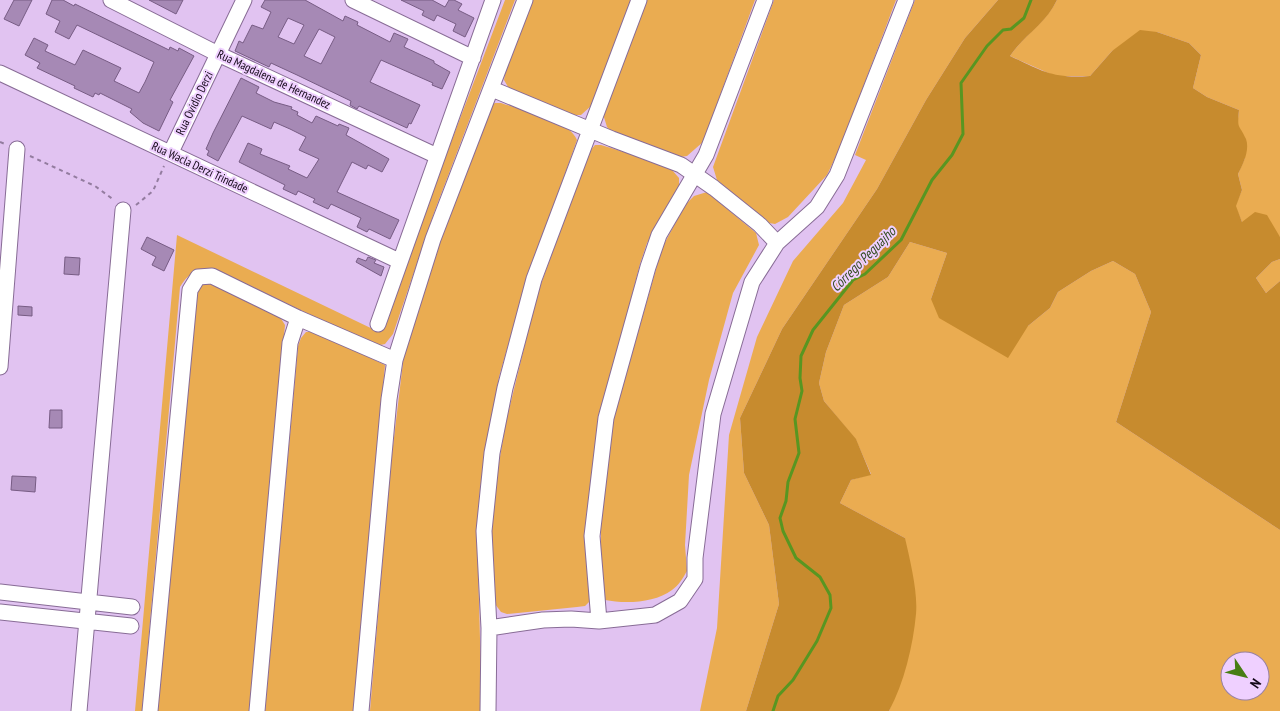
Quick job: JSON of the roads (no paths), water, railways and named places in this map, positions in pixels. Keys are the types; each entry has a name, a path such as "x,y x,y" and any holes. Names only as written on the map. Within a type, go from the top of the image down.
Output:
{"street":[{"name":"Rua Magdalena de Hernandez","path":"112,0 218,54 437,156"},
{"name":"Rua Ovidio Derzi","path":"170,152 244,0"},
{"path":"354,0 473,58"},
{"path":"378,324 493,0"},
{"path":"361,711 389,399 395,360 433,239 525,0"},
{"path":"488,711 489,628 484,531 492,453 526,304 589,129 639,0"},
{"path":"599,621 592,536 606,418 648,267 660,235 697,174 765,0"},
{"path":"489,628 543,620 599,621 655,615 680,601 696,579 695,558 713,414 752,282 778,243 817,208 837,175 906,0"},
{"name":"Rua Wacla Derzi Trindade","path":"0,73 400,261"},
{"path":"492,89 681,165 697,174 760,225 778,243"},
{"path":"0,367 17,149"},
{"path":"79,711 123,210"},
{"path":"150,711 190,290 198,277 212,276 298,318 395,360"},
{"path":"257,711 290,343 298,318"},
{"path":"0,592 132,607"},
{"path":"0,612 131,626"}],"waterway":[{"name":"Córrego Peguajho","path":"773,711 778,696 793,680 817,641 831,608 830,595 820,577 796,558 783,531 780,518 786,501 788,482 799,453 795,419 802,391 800,378 801,356 813,330 853,280 865,274 901,240 932,180 952,155 963,134 961,83 987,46 1003,30 1011,29 1024,18 1031,0"}]}
